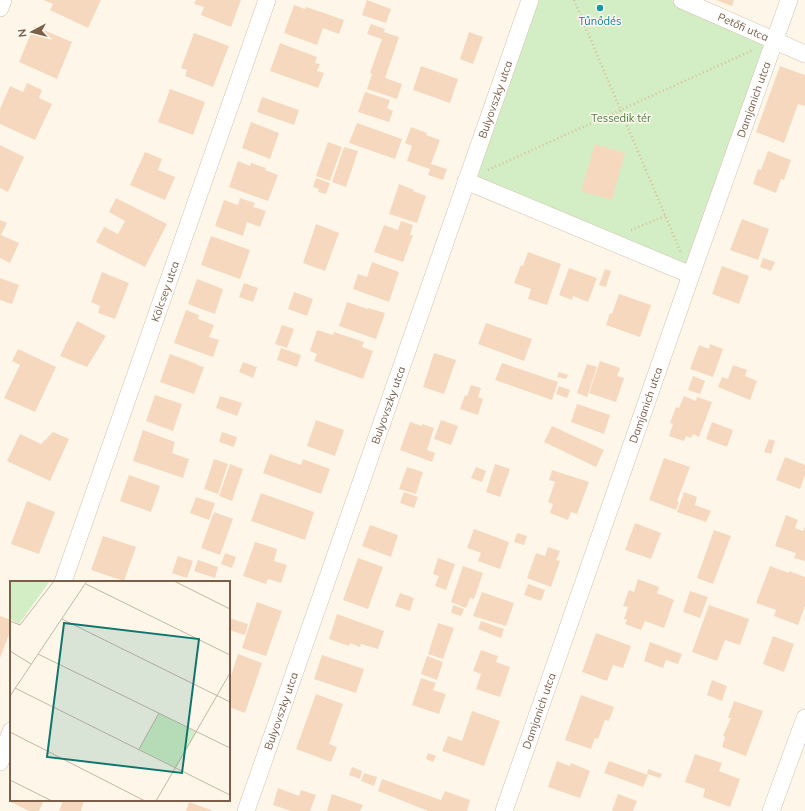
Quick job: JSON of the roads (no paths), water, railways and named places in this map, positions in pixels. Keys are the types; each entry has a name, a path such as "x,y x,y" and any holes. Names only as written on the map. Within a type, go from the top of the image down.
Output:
{"street":[{"path":"0,8 3,0"},
{"name":"Kölcsey utca","path":"63,581 267,0"},
{"name":"Bulyovszky utca","path":"246,811 530,0"},
{"name":"Petőfi utca","path":"682,0 805,54"},
{"name":"Damjanich utca","path":"504,811 789,0"},
{"path":"466,181 691,276"},
{"path":"771,811 805,718"},
{"path":"0,762 10,734"}],"place":[{"name":"Tűnődés","path":"600,8"}],"park label":[{"name":"Tessedik tér","path":"621,118"}]}
